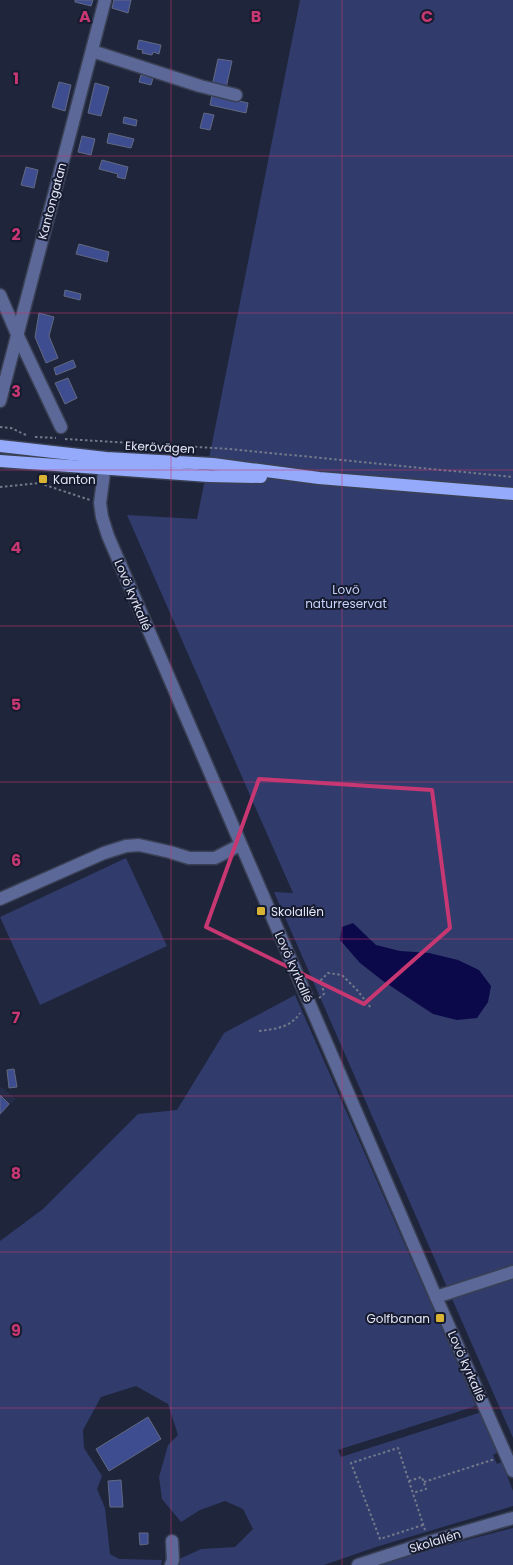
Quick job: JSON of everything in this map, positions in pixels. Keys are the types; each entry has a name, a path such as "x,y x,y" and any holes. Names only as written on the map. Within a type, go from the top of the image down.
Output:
{"main road":[{"name":"Ekerövägen","path":"0,446 106,463"},
{"name":"Ekerövägen","path":"0,461 213,464 319,478 513,494"}],"street":[{"name":"Kantongatan","path":"0,401 104,0"},
{"path":"92,51 200,86 236,95"},
{"path":"0,295 61,427"},
{"name":"Lovö kyrkallé","path":"106,463 100,503 102,518 108,536 240,846 513,1471"},
{"path":"0,899 104,853 126,846 139,845 189,858 215,858 240,846"},
{"path":"436,1297 469,1281 513,1272"},
{"name":"Skolallén","path":"358,1565 513,1518"},
{"path":"171,1565 173,1560 172,1541"}],"path":[{"path":"0,427 11,428 29,437 230,449 513,477"},
{"path":"0,487 39,483 100,503"},
{"path":"259,1031 291,1024 304,1006 324,994 321,980 328,973 342,975 371,1008"},
{"path":"423,1525 380,1539 351,1463 398,1448 429,1542"},
{"path":"424,1482 506,1455"},
{"path":"409,1481 422,1477 424,1482 426,1489 413,1493"}],"highlighted area":[{"path":"259,779 432,790 450,928 364,1004 206,927"}],"shaded area":[{"path":"353,923 376,945 400,951 429,953 458,960 479,970 491,986 488,1002 477,1018 457,1020 433,1014 383,981 360,963 340,940 342,927"},
{"path":"0,1086 16,1099 0,1116"}],"green space":[{"name":"Lovö naturreservat","path":"300,0 513,0 513,1438 274,892 293,893 127,515 197,519"},
{"path":"126,858 167,946 40,1005 0,917"},
{"path":"295,995 476,1406 338,1450 341,1457 482,1412 497,1453 493,1455 497,1464 502,1462 513,1491 513,1506 376,1547 324,1565 174,1565 175,1561 201,1549 235,1547 253,1529 243,1509 225,1501 200,1510 181,1522 162,1499 159,1477 168,1445 178,1435 168,1404 136,1386 101,1397 83,1430 84,1448 102,1476 97,1489 105,1508 110,1554 119,1559 162,1560 161,1565 0,1565 0,1241 43,1209 138,1114 177,1110 224,1033"},
{"path":"513,1528 513,1565 381,1565 432,1549"}],"building":[{"path":"75,0 93,0 91,6 75,2"},
{"path":"114,0 131,0 128,13 112,8"},
{"path":"139,40 161,45 159,54 153,52 152,55 142,53 143,50 137,49"},
{"path":"218,59 232,61 226,88 212,86"},
{"path":"141,75 153,78 151,85 139,82"},
{"path":"59,82 71,85 65,111 52,107"},
{"path":"95,83 109,87 101,116 88,113"},
{"path":"212,95 248,103 246,113 210,105"},
{"path":"204,113 214,115 210,130 200,128"},
{"path":"124,117 137,120 136,126 123,123"},
{"path":"109,133 134,139 131,148 107,143"},
{"path":"82,136 95,139 91,155 78,152"},
{"path":"102,160 128,167 125,179 117,177 118,174 99,169"},
{"path":"26,167 38,170 34,188 21,185"},
{"path":"79,244 109,252 107,262 76,254"},
{"path":"65,290 81,294 80,300 64,296"},
{"path":"39,313 54,317 49,336 58,358 46,363 35,337"},
{"path":"73,360 76,367 56,375 54,368"},
{"path":"68,378 77,398 65,404 55,383"},
{"path":"14,1069 17,1087 9,1088 7,1070"},
{"path":"0,1095 9,1104 0,1114"},
{"path":"148,1417 161,1439 109,1471 96,1449"},
{"path":"121,1480 123,1507 110,1507 108,1481"},
{"path":"139,1533 148,1533 148,1544 140,1545"}],"place":[{"name":"Kanton","path":"43,479"},
{"name":"Skolallén","path":"261,911"},
{"name":"Golfbanan","path":"440,1318"}]}
